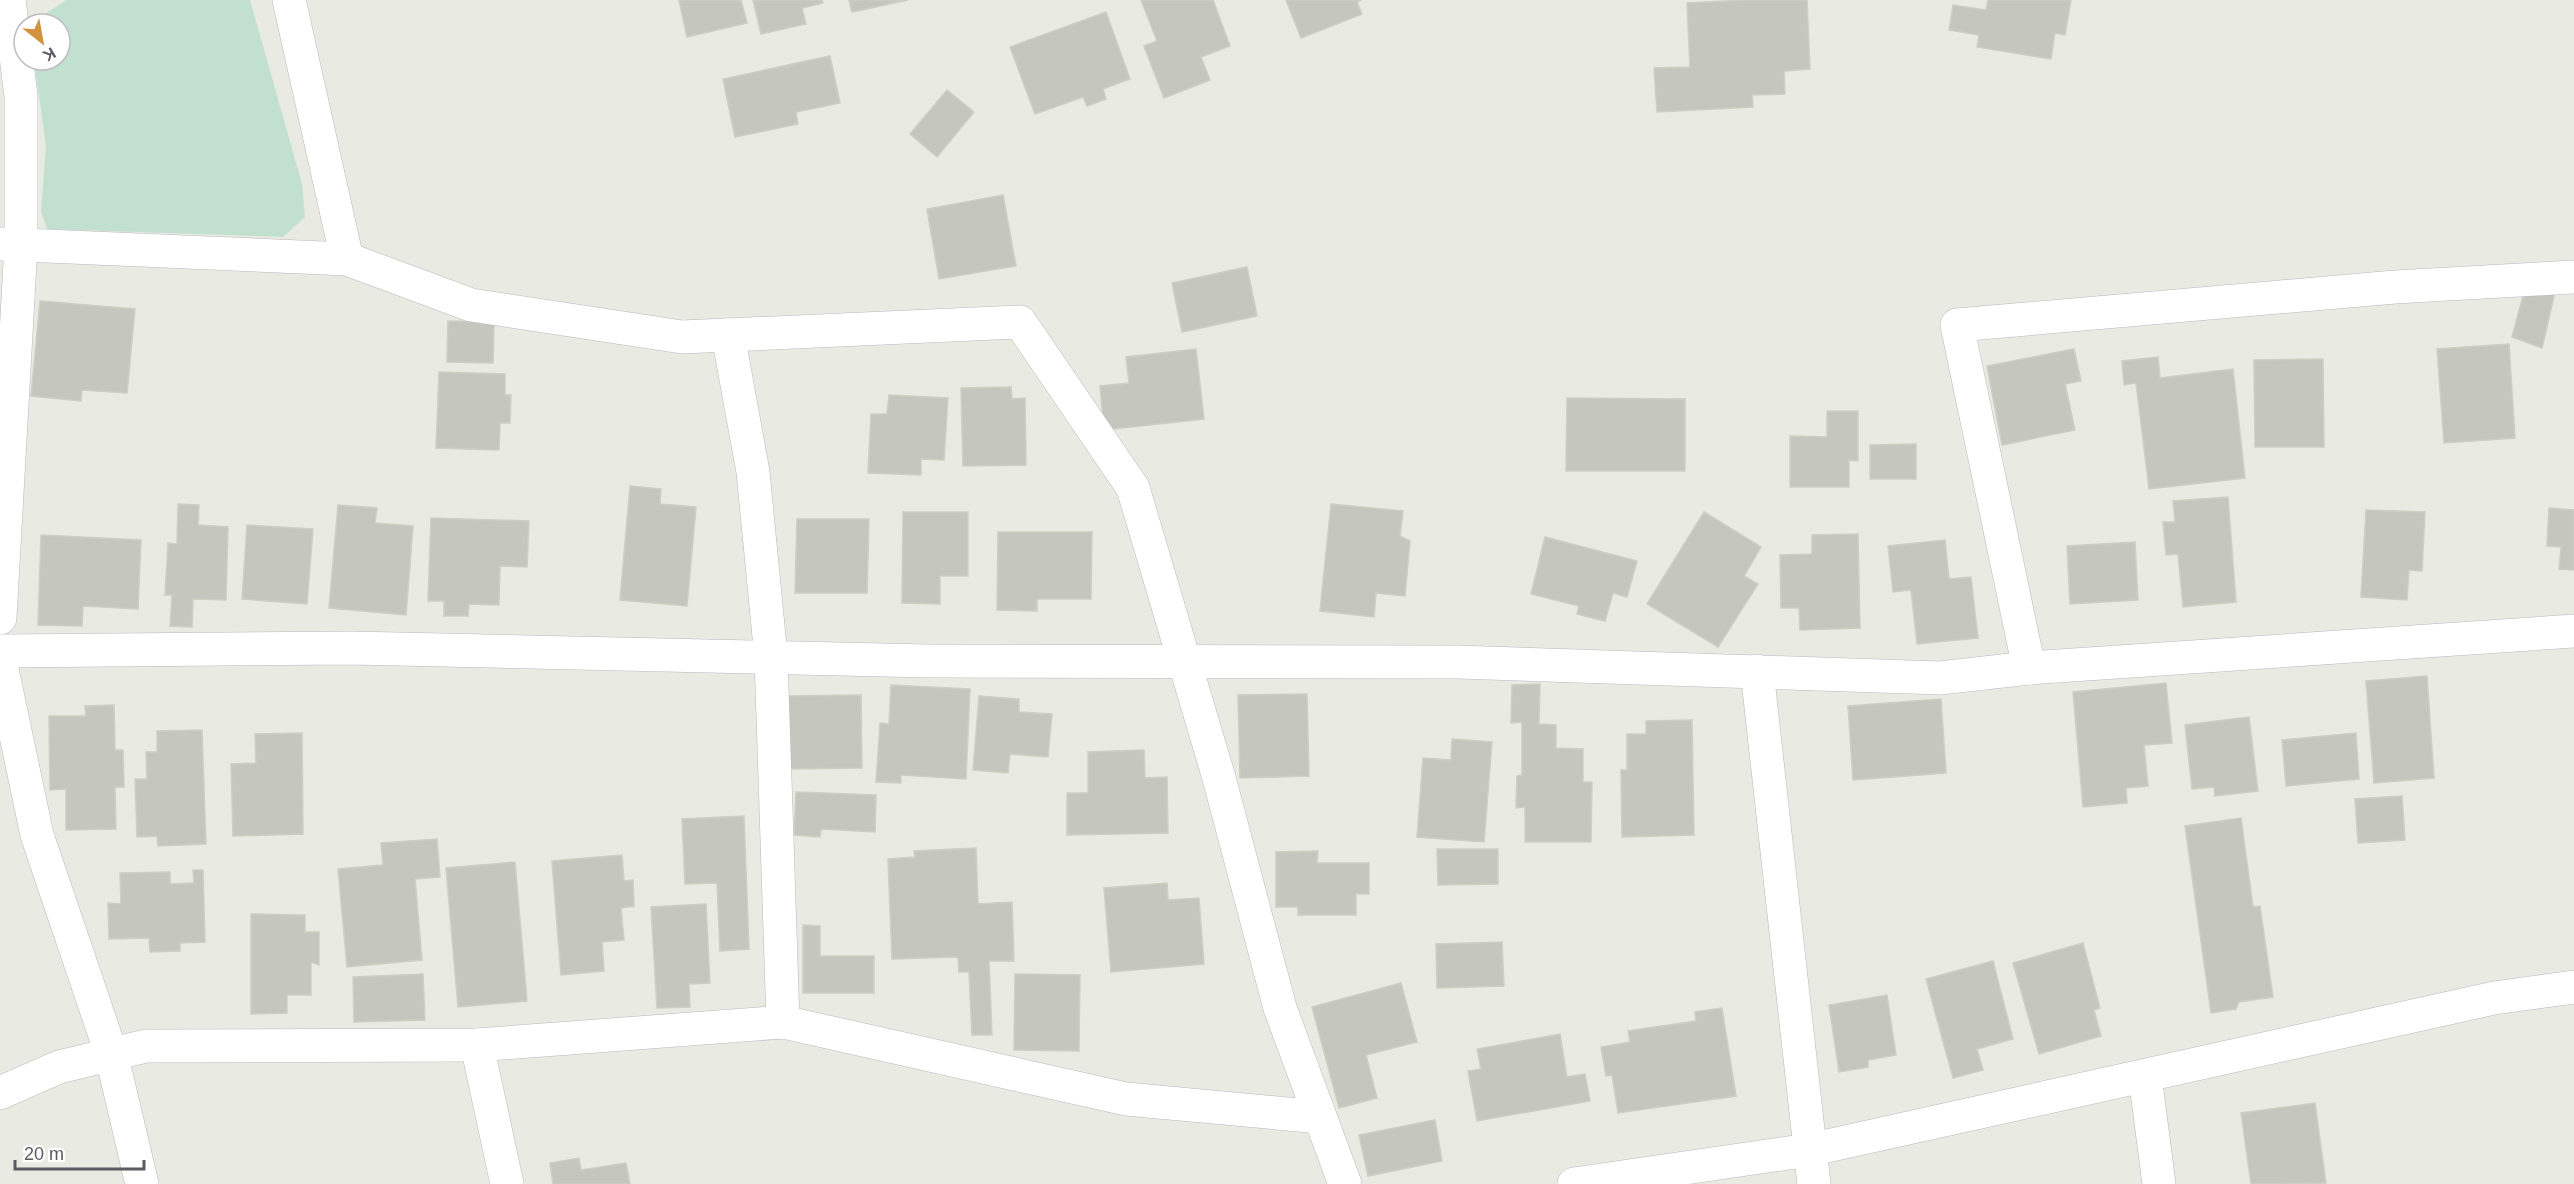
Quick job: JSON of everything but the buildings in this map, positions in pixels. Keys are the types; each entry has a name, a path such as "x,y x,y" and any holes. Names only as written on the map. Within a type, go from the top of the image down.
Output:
{"street":[{"path":"0,618 11,244 21,96 9,0"},
{"path":"289,0 347,259"},
{"path":"11,244 347,259 471,305 682,337 1020,322 1133,488 1185,662 1280,1008 1345,1184"},
{"path":"2029,668 1957,325 2395,287 2574,277"},
{"path":"728,335 753,472 771,657 783,1022"},
{"path":"0,651 352,648 928,661 1457,662 1940,678 2029,668 2574,631"},
{"path":"0,660 37,835 111,1053 142,1184"},
{"path":"1757,671 1814,1184"},
{"path":"1574,1184 1809,1150 2494,998 2574,987"},
{"path":"0,1093 59,1066 146,1046 477,1045 783,1022 1126,1099 1320,1117"},
{"path":"477,1045 507,1184"},
{"path":"2145,1076 2159,1184"}],"green space":[{"path":"67,0 250,0 302,184 305,217 283,237 47,229 41,211 46,146 36,72 72,72 72,12 48,12"}]}
